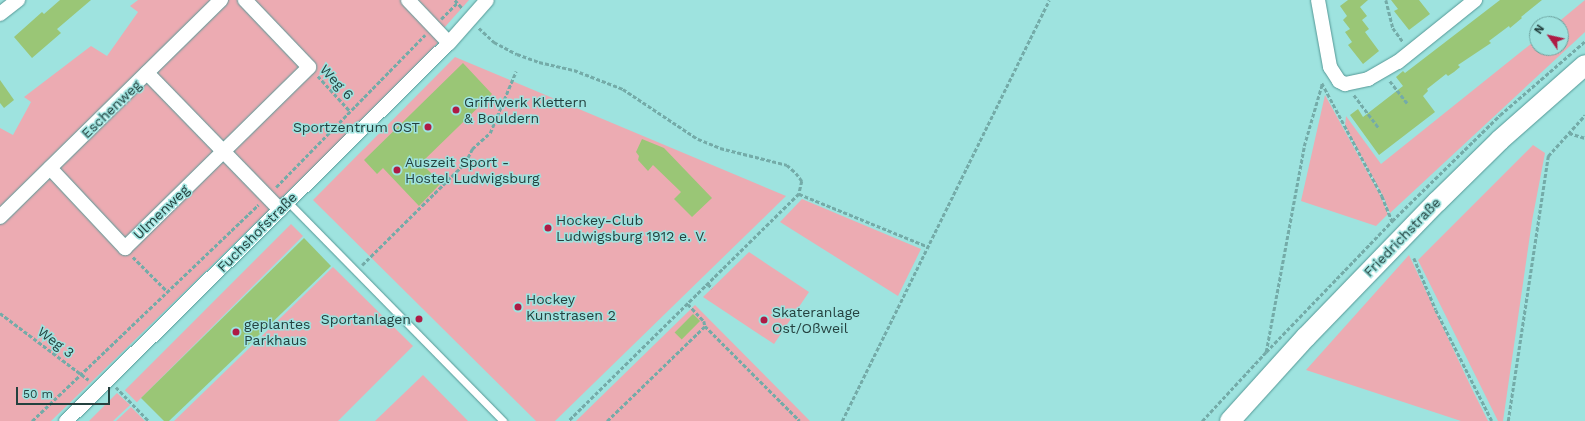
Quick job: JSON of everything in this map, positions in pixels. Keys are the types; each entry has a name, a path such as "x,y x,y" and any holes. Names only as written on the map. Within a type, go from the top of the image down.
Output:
{"main road":[{"name":"Friedrichstraße","path":"1230,421 1322,321 1431,207 1500,140 1585,65"}],"street":[{"path":"0,14 18,0"},
{"name":"Eschenweg","path":"0,217 221,0"},
{"path":"245,0 309,67"},
{"path":"408,0 449,43"},
{"name":"Fuchshofstraße","path":"66,421 449,43 487,0"},
{"path":"1318,0 1330,67 1339,81 1345,84 1357,82 1382,71 1410,53 1475,0"},
{"name":"Ulmenweg","path":"50,168 124,248 309,67"},
{"path":"146,73 267,196 284,206"}],"lane":[{"path":"284,206 503,421"}],"path":[{"path":"842,421 929,247 1049,0"},
{"path":"1386,0 1393,28 1410,53"},
{"path":"32,421 267,196 458,2"},
{"path":"470,19 494,42 517,54 540,62 574,70 623,89 698,139 720,148 787,165 802,181 799,194 569,421"},
{"name":"Weg 6","path":"309,67 350,111"},
{"path":"1266,352 1304,146 1322,84 1330,67"},
{"path":"371,256 466,163 472,150 490,133 516,71"},
{"path":"1382,71 1408,104"},
{"path":"1322,84 1382,196 1392,221"},
{"path":"1345,84 1379,128"},
{"path":"1508,421 1548,156 1585,115"},
{"path":"1569,133 1585,138"},
{"path":"799,194 929,247"},
{"path":"124,248 168,292"},
{"path":"1414,258 1436,310 1492,421"},
{"path":"708,284 712,288"},
{"path":"688,304 704,321 705,326 800,421"},
{"name":"Weg 3","path":"0,313 82,374 104,384 149,421"},
{"path":"608,421 705,326"}],"shaded area":[{"path":"138,0 408,0 437,38 438,43 333,148 51,421 0,421 0,128 13,135 31,102 24,97 91,46 107,56 138,12 130,6"},
{"path":"418,0 469,0 444,28"},
{"path":"1585,0 1585,32 1569,47 1569,16 1566,16"},
{"path":"1529,45 1529,56 1559,56 1390,213 1383,196 1345,126 1346,116 1381,164"},
{"name":"Hockey-Club Ludwigsburg 1912 e. V.","path":"455,57 786,196 555,421 536,421 313,200"},
{"path":"1325,95 1381,197 1388,214 1376,226 1301,201"},
{"path":"1533,145 1545,153 1532,221 1503,421 1498,421 1418,260"},
{"path":"802,199 921,249 898,296 780,222"},
{"path":"291,224 303,236 137,402 125,390"},
{"name":"Skateranlage Ost/Oßweil","path":"749,252 809,292 774,344 703,297"},
{"path":"1409,255 1488,421 1461,421 1306,370"},
{"path":"333,267 413,346 338,421 174,421"},
{"path":"695,305 810,421 576,421"},
{"path":"423,375 468,421 375,421"},
{"path":"117,393 130,405 113,421 89,421"},
{"path":"131,407 145,421 116,421"}],"building":[{"path":"60,0 91,0 57,29 61,33 32,58 14,37 42,12 44,14"},
{"path":"1348,0 1368,0 1360,7 1367,16 1362,20 1369,29 1365,32 1379,51 1363,64 1348,45 1352,42 1345,32 1350,29 1343,20 1347,16 1340,6"},
{"path":"1391,0 1419,0 1430,14 1409,30 1394,11 1398,9"},
{"path":"1500,0 1542,0 1510,28 1509,26 1489,41 1491,43 1458,65 1460,67 1454,72 1448,76 1446,74 1427,89 1428,91 1423,96 1435,112 1379,155 1350,115 1358,109 1363,117 1403,86 1396,77 1403,71 1405,73"},
{"name":"Sportzentrum OST","path":"463,63 492,94 421,163 441,183 419,206 383,168 377,174 364,160"},
{"path":"0,80 14,100 4,108 0,103"},
{"path":"642,139 664,148 712,198 692,217 674,199 681,192 653,165 648,171 638,160 639,156 636,152"},
{"name":"geplantes Parkhaus","path":"304,238 331,266 169,421 164,421 141,398"},
{"path":"693,314 700,321 682,339 675,332"}],"place":[{"name":"Griffwerk Klettern & Bouldern","path":"456,110"},
{"name":"Sportzentrum OST","path":"428,127"},
{"name":"Auszeit Sport - Hostel Ludwigsburg","path":"397,170"},
{"name":"Hockey-Club Ludwigsburg 1912 e. V.","path":"548,228"},
{"name":"Hockey Kunstrasen 2","path":"518,307"},
{"name":"Sportanlagen","path":"419,319"},
{"name":"Skateranlage Ost/Oßweil","path":"764,320"},
{"name":"geplantes Parkhaus","path":"236,332"}]}
